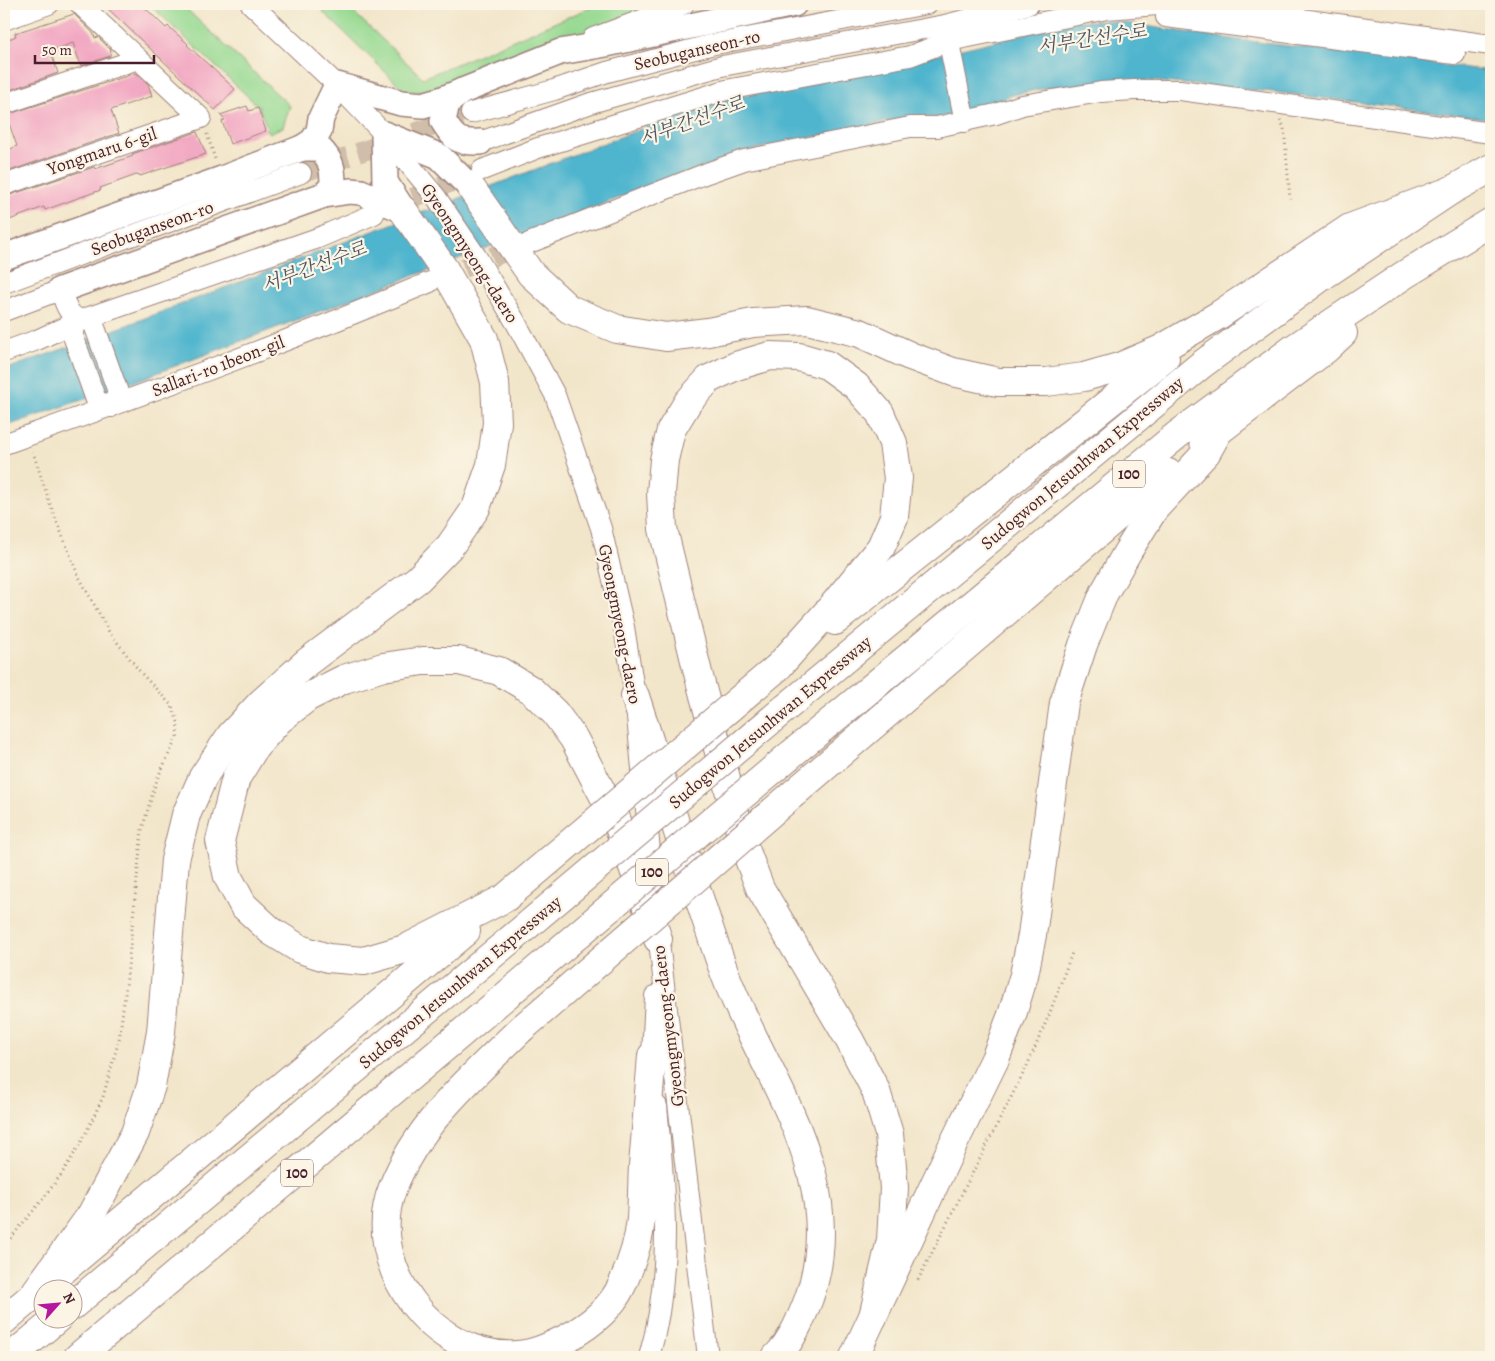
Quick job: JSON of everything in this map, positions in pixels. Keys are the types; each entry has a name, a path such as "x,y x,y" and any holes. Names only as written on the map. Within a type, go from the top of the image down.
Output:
{"highway":[{"name":"Sudogwon Je1sunhwan Expressway","path":"82,1298 783,710 1201,365 1327,273 1450,192 1491,168"},
{"path":"477,179 518,243 532,274 569,309 617,328 666,337 708,332 753,323 807,320 860,333 910,356 953,372 998,382 1046,382 1084,377 1110,370 1161,348 1219,315 1350,228 1450,192"},
{"path":"45,1278 91,1215 135,1133 148,1095 161,1032 175,860 186,816 202,777 231,735 261,703 306,662 418,579 450,546 476,508 491,465 497,422 495,382 484,339 437,275 403,210"},
{"name":"100","path":"78,1357 789,756 1177,435 1293,350 1404,276 1491,222"},
{"path":"652,1056 643,1167 641,1221 634,1253 621,1287 602,1314 574,1334 544,1349 517,1355 491,1353 465,1346 443,1332 414,1306 399,1281 388,1249 385,1220 392,1189 408,1155 435,1116 463,1085 520,1030 793,794 1219,430 1326,349 1404,276"},
{"path":"52,1278 778,667 1219,315"},
{"path":"778,667 831,608 881,547 894,517 898,478 893,443 880,413 856,386 827,365 799,357 770,356 736,366 709,378 688,402 671,430 664,460 662,529 744,846 760,888 849,1039 872,1084 889,1134 894,1188 891,1240 873,1317"},
{"path":"854,1357 995,1059 1012,1015 1024,975 1032,934 1064,703 1082,644 1104,593 1154,509 1206,453 1219,430"},
{"path":"505,898 406,949 364,961 328,958 300,950 271,931 243,906 228,877 220,841 236,778 255,747 279,720 308,697 344,679 383,667 423,662 459,661 499,671 531,690 556,713 574,739 617,822 658,939"},
{"path":"635,696 722,965 741,1011 778,1087 804,1147 816,1188 820,1254 814,1284 800,1323 776,1357"},
{"path":"4,1320 32,1295"},
{"path":"11,1357 46,1328"}],"main road":[{"path":"480,142 465,143 452,136 443,121 447,103 468,101 560,52 606,44 791,4"},
{"path":"4,256 222,179 302,148 313,141 319,131 321,118 337,85 402,103 423,105 440,100 468,101"},
{"path":"403,210 385,182 384,134 439,156 477,179"},
{"path":"477,179 464,165 465,158 480,142"},
{"path":"302,148 319,148 327,156 333,169 333,186 324,195"},
{"path":"60,290 324,195 350,191 361,192 403,210"}],"street":[{"path":"4,20 49,4"},
{"path":"80,4 201,118"},
{"name":"Gyeongmyeong-daero","path":"251,4 337,85 384,134 436,197 476,256 515,320 555,395 601,528 624,627 635,696 658,939 708,1357"},
{"path":"560,52 684,4"},
{"name":"Seobuganseon-ro","path":"468,101 554,90 607,72 710,45 927,4"},
{"path":"477,179 538,148 726,90 910,56 1029,4"},
{"path":"1157,4 1167,18 1491,59"},
{"path":"480,142 590,103 722,66 948,39 1107,9 1157,4 1229,9 1491,45"},
{"path":"948,39 964,119"},
{"path":"4,104 138,59"},
{"path":"518,243 744,160 910,126 937,127 964,119 996,114 1022,105 1101,92 1180,90 1491,133"},
{"name":"Yongmaru 6-gil","path":"4,185 201,118"},
{"name":"Seobuganseon-ro","path":"4,284 301,173"},
{"path":"4,352 82,327 318,238 374,214"},
{"name":"Sallari-ro 1beon-gil","path":"4,444 43,430 108,400 372,306 437,275"},
{"path":"4,311 60,290 70,313 82,327 108,400"},
{"path":"649,1357 654,1341 660,1305 665,1255 664,1177 652,1056 658,939"}],"path":[{"path":"1278,116 1284,127 1290,199"},
{"path":"201,118 222,179"},
{"path":"4,1246 43,1199 62,1172 83,1139 103,1098 119,1040 142,828 157,779 177,737 178,722 172,706 141,674 109,632 78,575 51,507 33,451 33,439 43,430"},
{"path":"918,1280 1027,1066 1050,1014 1073,950"}],"green space":[{"path":"149,4 181,4 290,106 283,127 269,133 259,107"},
{"path":"315,4 345,4 423,78 599,4 664,4 463,81 426,92 405,91"}],"water":[{"name":"서부간선수로","path":"1078,21 1112,21 1224,38 1491,71 1491,119 1274,92 1140,80 1045,88 1008,96 989,109 936,118 915,116 752,150 653,185 125,385 4,427 4,370 85,341 670,118 731,98 900,64"}],"building":[{"path":"103,4 141,4 166,28 168,26 188,44 235,89 215,110"},
{"path":"74,14 93,33 95,38 98,37 111,50 110,56 81,66 73,43 50,51 58,73 4,92 4,41 16,36 15,33"},
{"path":"136,73 148,84 152,96 111,110 119,133 4,173 4,152 17,146 6,115"},
{"path":"247,106 249,111 258,108 266,131 230,144 222,121 225,120 220,115"},
{"path":"197,132 206,154 140,176 139,174 45,210 44,207 4,222 4,197 94,167 95,169"}],"tunnel":[{"path":"301,173 471,113"},
{"path":"385,209 474,173"},
{"path":"436,279 525,244"}]}
